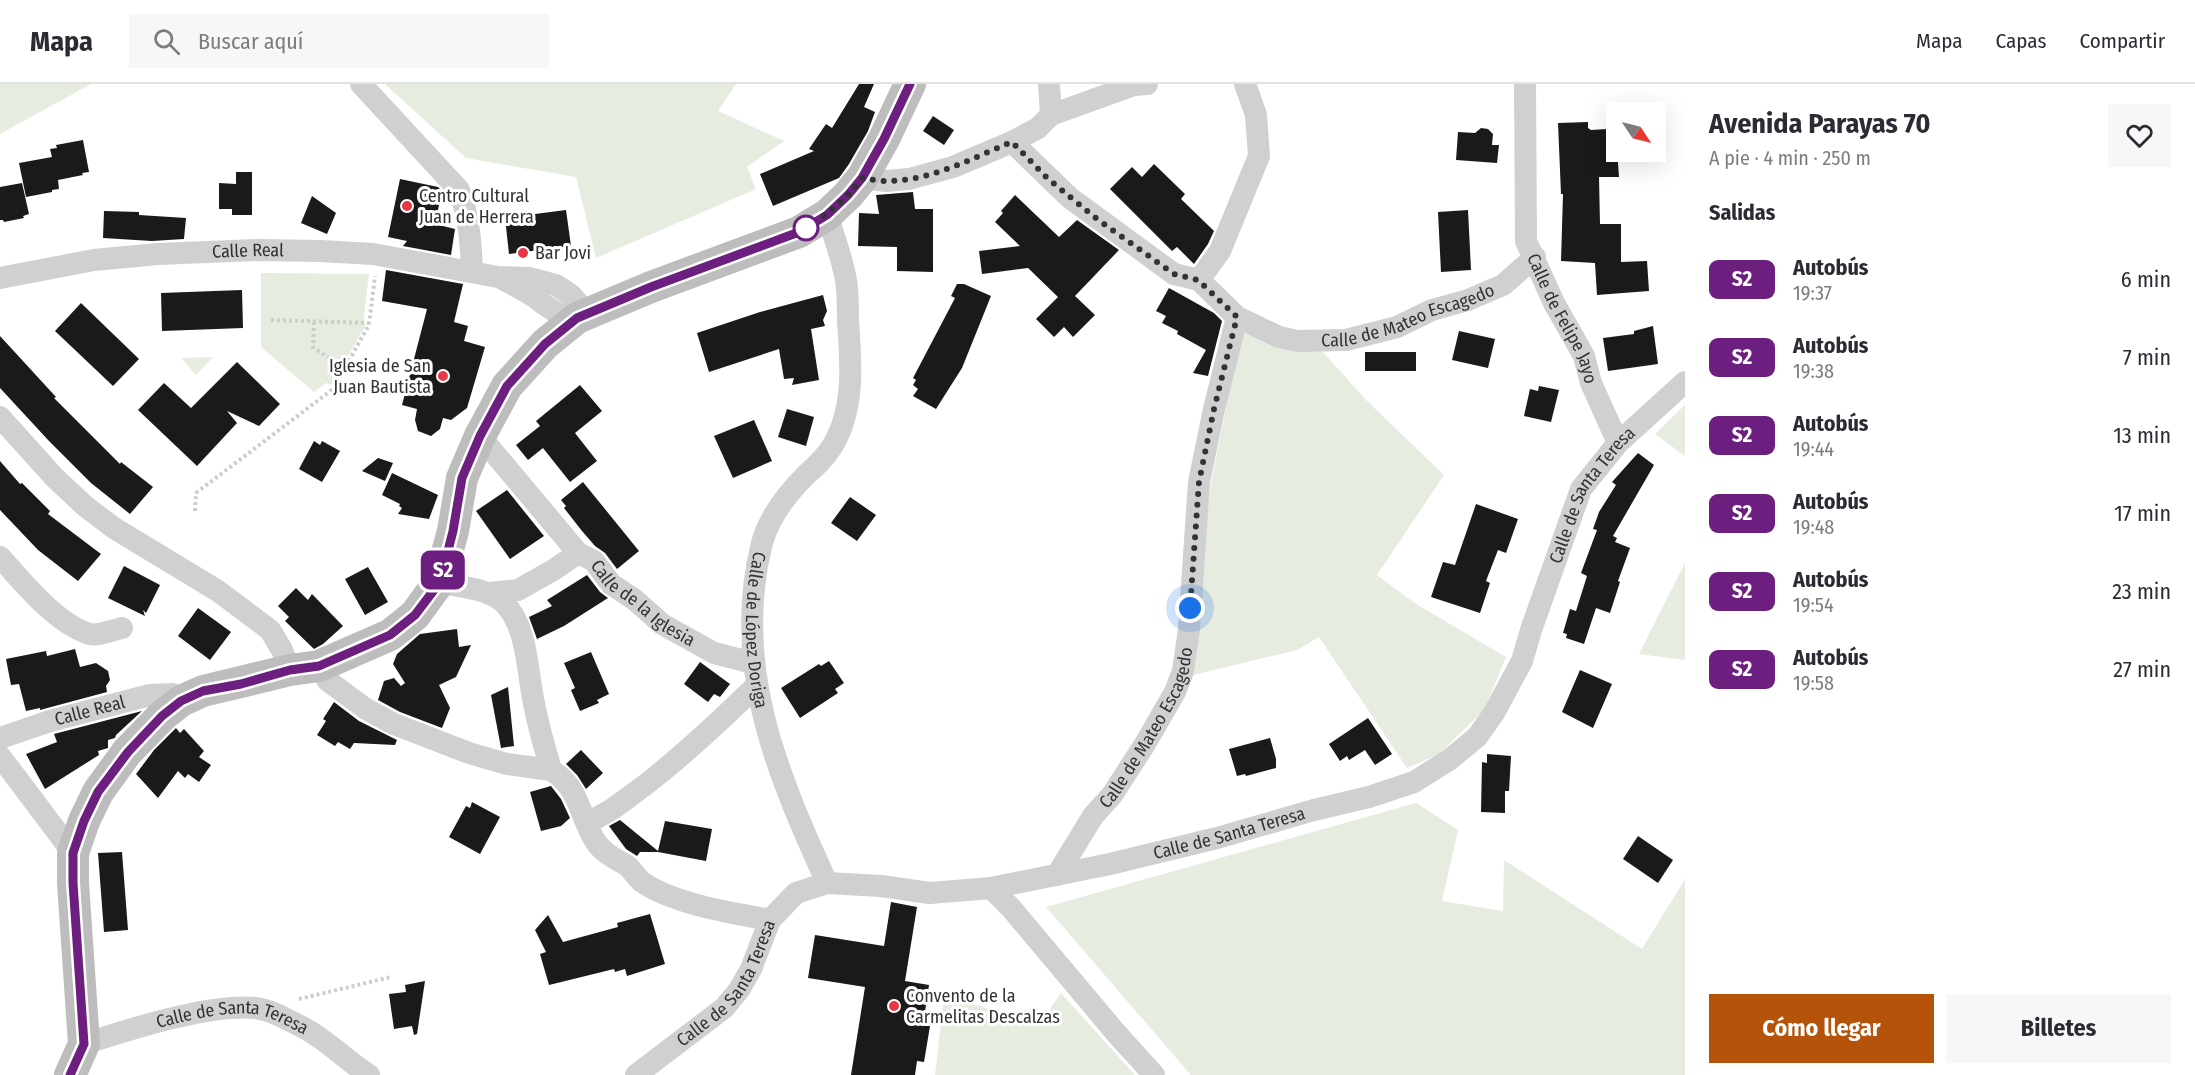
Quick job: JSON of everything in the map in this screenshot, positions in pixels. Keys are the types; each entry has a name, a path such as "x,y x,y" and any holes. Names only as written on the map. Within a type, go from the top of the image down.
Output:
{"street":[{"path":"361,84 459,190 465,207 469,231 472,272"},
{"path":"70,1075 84,1044 73,853 84,821 98,792 128,752 162,716 181,701 203,691 304,668 390,635 415,615 440,582 453,531 462,478 480,436 507,386 538,352 582,316 651,287 799,232 827,215 862,178 884,139 910,84"},
{"path":"1049,84 1051,115"},
{"path":"862,178 886,181 909,179 953,167 1012,142 1038,128 1051,115 1125,88 1147,84"},
{"path":"1198,280 1220,251 1259,156 1256,115 1245,84"},
{"name":"Calle de Felipe Jayo","path":"1525,84 1526,241 1554,303 1584,356 1591,383 1617,442"},
{"name":"Calle de Mateo Escagedo","path":"1012,142 1047,178 1097,219 1174,274 1198,280 1237,317 1279,337 1298,341 1347,340 1396,327 1432,310 1468,300 1503,285 1535,257"},
{"name":"Calle de López Doriga","path":"827,215 846,282 851,386 834,445 789,494 775,513 762,542 752,616 753,663 764,722 806,836 827,883"},
{"name":"Calle Real","path":"0,278 94,260 158,254 258,250 373,254 498,277 530,278 556,285 571,295 582,316"},
{"name":"Calle Real","path":"498,277 531,295 558,314 582,316"},
{"path":"538,302 543,318 538,352"},
{"name":"Calle de Mateo Escagedo","path":"1057,874 1093,816 1112,795 1145,744 1175,692 1183,672 1189,629 1199,482 1237,317"},
{"name":"Calle de Santa Teresa","path":"636,1075 724,1008 739,990 751,969 770,920 796,893 827,883 881,886 930,893 991,888 1217,838 1369,797 1414,782 1449,760 1477,737 1494,713 1522,661 1581,489 1617,442 1685,382"},
{"path":"0,417 85,506 114,528 218,591 270,630 282,650 304,668 328,681 366,709 394,724 469,753 507,764 551,770 571,787 594,840 606,854 629,867 641,881 677,898 702,906 770,920"},
{"name":"Calle de la Iglesia","path":"480,436 578,553 594,561 611,584 662,624 714,653 753,663"},
{"path":"490,594 518,590 578,553"},
{"path":"0,557 38,597 68,623 92,634 122,628"},
{"path":"440,582 490,594 504,603 520,630 529,668 533,701 551,770"},
{"path":"586,822 604,815 651,780 717,724 756,686"},
{"name":"Calle Real","path":"0,738 50,721 150,695 173,694 181,701"},
{"path":"0,756 73,853"},
{"path":"991,888 1011,908 1154,1075"},
{"name":"Calle de Santa Teresa","path":"84,1044 135,1028 203,1012 253,1008 265,1010 308,1030 369,1075"}],"path":[{"path":"195,511 196,493 333,389 369,323 375,273 373,254"},
{"path":"270,320 369,323"},
{"path":"314,322 313,347 344,368"},
{"path":"265,1010 295,1000 391,977"}],"shaded area":[{"path":"0,84 91,84 0,134"},
{"path":"385,84 736,84 718,111 784,141 747,167 756,189 596,258 576,177 466,158"},
{"path":"261,273 369,274 364,316 365,327 331,385 326,383 314,392 261,347"},
{"path":"1241,332 1284,347 1323,352 1366,400 1444,475 1377,575 1416,604 1506,657 1484,710 1439,754 1407,768 1319,637 1297,650 1185,677 1210,488"},
{"path":"213,357 196,375 181,358"},
{"path":"1685,405 1685,456 1655,434"},
{"path":"1685,563 1685,660 1639,654"},
{"path":"1416,803 1458,830 1442,901 1503,911 1504,860 1642,949 1685,879 1685,1075 1191,1075 1046,907"},
{"path":"1061,993 1135,1075 935,1075 944,996 1040,1023"}],"building":[{"path":"859,84 874,84 864,107 875,112 868,131 849,164 839,178 773,206 760,174 814,151 809,149 826,124 832,128"},
{"path":"933,116 954,130 944,145 923,131"},
{"path":"1588,122 1588,128 1591,130 1606,129 1606,162 1618,162 1619,177 1599,177 1600,224 1621,224 1621,262 1647,261 1649,291 1597,295 1595,263 1561,261 1563,194 1561,194 1558,123"},
{"path":"1481,128 1488,129 1493,134 1492,145 1499,145 1497,163 1456,160 1458,132 1475,133"},
{"path":"83,140 89,172 58,180 59,189 52,190 52,192 26,197 19,163 52,157 50,149 57,148 56,145"},
{"path":"1154,164 1185,194 1181,199 1214,231 1194,264 1177,247 1172,251 1110,189 1132,167 1142,177"},
{"path":"236,172 252,172 252,215 232,215 232,209 219,209 219,183 236,184"},
{"path":"400,179 438,187 442,191 435,224 455,229 451,255 403,246 407,241 388,237"},
{"path":"22,183 29,214 23,216 24,218 4,222 0,220 0,187"},
{"path":"913,192 915,209 933,209 933,272 897,271 897,247 858,246 859,213 879,214 876,195"},
{"path":"1015,195 1059,237 1077,220 1119,250 1075,296 1095,315 1073,337 1064,327 1054,337 1036,319 1058,297 1028,268 982,274 979,251 1020,246 995,222"},
{"path":"312,196 336,213 327,234 301,223"},
{"path":"566,210 571,246 509,254 505,218"},
{"path":"1468,210 1471,270 1441,272 1438,212"},
{"path":"104,211 139,212 139,215 186,218 184,239 152,241 103,238"},
{"name":"Iglesia de San Juan Bautista","path":"386,270 463,284 454,322 468,326 464,341 485,347 467,408 451,420 443,418 440,429 431,436 418,431 415,420 417,409 402,405 427,309 382,301"},
{"path":"957,284 964,284 991,296 962,368 936,409 913,396 918,389 913,385 916,380 913,378 955,298 951,296"},
{"path":"1169,288 1214,313 1222,321 1208,376 1193,373 1206,350 1162,323 1166,316 1156,311"},
{"path":"242,290 243,328 162,331 161,293"},
{"path":"823,295 827,311 823,320 825,326 811,329 819,380 792,385 794,378 784,379 779,349 709,372 697,333 760,312"},
{"path":"81,303 139,359 113,386 55,331"},
{"path":"1653,326 1658,364 1608,371 1603,338 1634,334 1634,331"},
{"path":"1459,331 1495,339 1488,368 1452,360"},
{"path":"0,336 56,397 54,398 120,464 121,462 153,487 130,514 91,483 0,388"},
{"path":"1365,352 1416,352 1416,371 1365,371"},
{"path":"237,362 280,404 259,426 227,411 237,423 197,466 138,410 164,383 191,408"},
{"path":"580,385 602,411 575,433 597,461 570,482 543,448 528,460 516,445 540,426 536,421"},
{"path":"1539,386 1559,390 1551,422 1524,416 1530,389 1538,391"},
{"path":"787,409 814,417 806,446 778,437"},
{"path":"754,420 772,461 733,478 714,436"},
{"path":"314,441 320,445 322,441 340,451 322,482 299,469"},
{"path":"1638,453 1654,465 1613,536 1617,538 1615,542 1630,548 1610,613 1596,608 1584,644 1566,638 1567,634 1563,633 1570,609 1576,611 1587,576 1581,573 1597,530 1593,529 1599,512 1616,485 1612,482"},
{"path":"378,458 393,463 385,481 362,471"},
{"path":"0,461 20,484 22,483 50,511 48,514 101,554 78,581 38,550 0,510"},
{"path":"392,473 438,495 429,519 398,514 402,508 400,504 382,495"},
{"path":"583,482 639,551 617,569 564,508 566,506 561,500"},
{"path":"507,490 544,536 510,559 476,511"},
{"path":"850,497 876,515 857,541 831,523"},
{"path":"1476,504 1518,519 1506,553 1498,550 1486,581 1490,583 1480,613 1431,597 1443,562 1455,565"},
{"path":"124,566 160,585 146,613 143,610 145,616 108,598"},
{"path":"368,567 388,602 365,615 345,579"},
{"path":"587,575 600,592 608,598 564,626 537,639 529,617 552,606 547,600"},
{"path":"296,588 308,600 312,594 343,626 314,649 285,621 289,617 278,606"},
{"path":"198,608 231,632 210,660 178,636"},
{"path":"457,629 459,647 471,645 456,677 439,685 450,708 442,728 400,712 378,700 384,681 394,678 401,686 405,683 393,664 397,654 420,634"},
{"path":"75,649 80,667 96,663 108,671 110,680 106,686 107,692 40,710 40,708 26,711 19,684 11,685 6,659 46,651 47,656"},
{"path":"591,652 609,694 597,700 599,703 580,711 571,690 575,688 564,663"},
{"path":"829,661 844,683 835,689 838,693 800,718 781,688 819,664 821,666"},
{"path":"700,662 730,684 720,697 714,694 708,702 684,684"},
{"path":"1580,670 1612,684 1593,728 1562,712"},
{"path":"508,687 514,746 501,748 491,695"},
{"path":"334,702 359,721 397,740 395,745 354,743 350,749 338,742 335,746 317,735 326,721 323,719"},
{"path":"142,711 115,738 108,740 108,748 98,751 99,755 45,789 26,754 57,742 54,734"},
{"path":"1368,718 1392,754 1375,765 1365,750 1349,760 1347,756 1340,761 1329,744"},
{"path":"176,728 180,733 184,729 204,751 199,757 211,765 199,782 188,774 185,778 178,771 158,798 136,774 154,750"},
{"path":"1270,738 1276,768 1246,776 1245,774 1237,776 1229,749"},
{"path":"581,750 603,773 586,789 566,764"},
{"path":"1487,754 1511,756 1509,791 1505,791 1505,813 1481,812 1482,762 1487,763"},
{"path":"551,786 561,799 570,818 561,826 541,831 530,792"},
{"path":"472,802 500,817 480,854 449,837 466,806 470,808"},
{"path":"620,820 658,851 665,821 712,829 706,861 658,852 640,852 637,856 626,849 609,826"},
{"path":"1638,836 1673,860 1658,883 1623,859"},
{"path":"122,852 128,930 104,932 98,853"},
{"name":"Convento de la Carmelitas Descalzas","path":"891,902 917,907 905,981 929,985 923,1025 930,1026 924,1062 917,1061 915,1075 851,1075 865,987 808,978 815,935 884,946"},
{"path":"650,914 665,964 627,976 625,969 615,972 614,969 549,985 540,954 546,952 535,930 548,915 563,942 618,927 617,923"},
{"path":"425,981 417,1034 414,1035 412,1026 394,1029 389,994 406,992 405,985"}],"bus line":[{"name":"S2","path":"70,1075 84,1044 73,853 84,821 98,792 128,752 162,716 181,701 203,691 241,684 290,670 319,666 390,635 415,615 440,582 453,531 462,478 480,436 507,386 545,344 577,318 651,287 799,232 827,215 862,178 884,139 910,84"}],"place":[{"name":"Centro Cultural Juan de Herrera","path":"407,206"},
{"name":"Bar Jovi","path":"523,253"},
{"name":"Iglesia de San Juan Bautista","path":"443,376"},
{"name":"Convento de la Carmelitas Descalzas","path":"894,1006"}],"route":[{"path":"806,228 827,215 862,178 886,181 909,179 953,167 1012,142 1047,178 1097,219 1174,274 1198,280 1237,317 1199,482 1190,608"}]}
